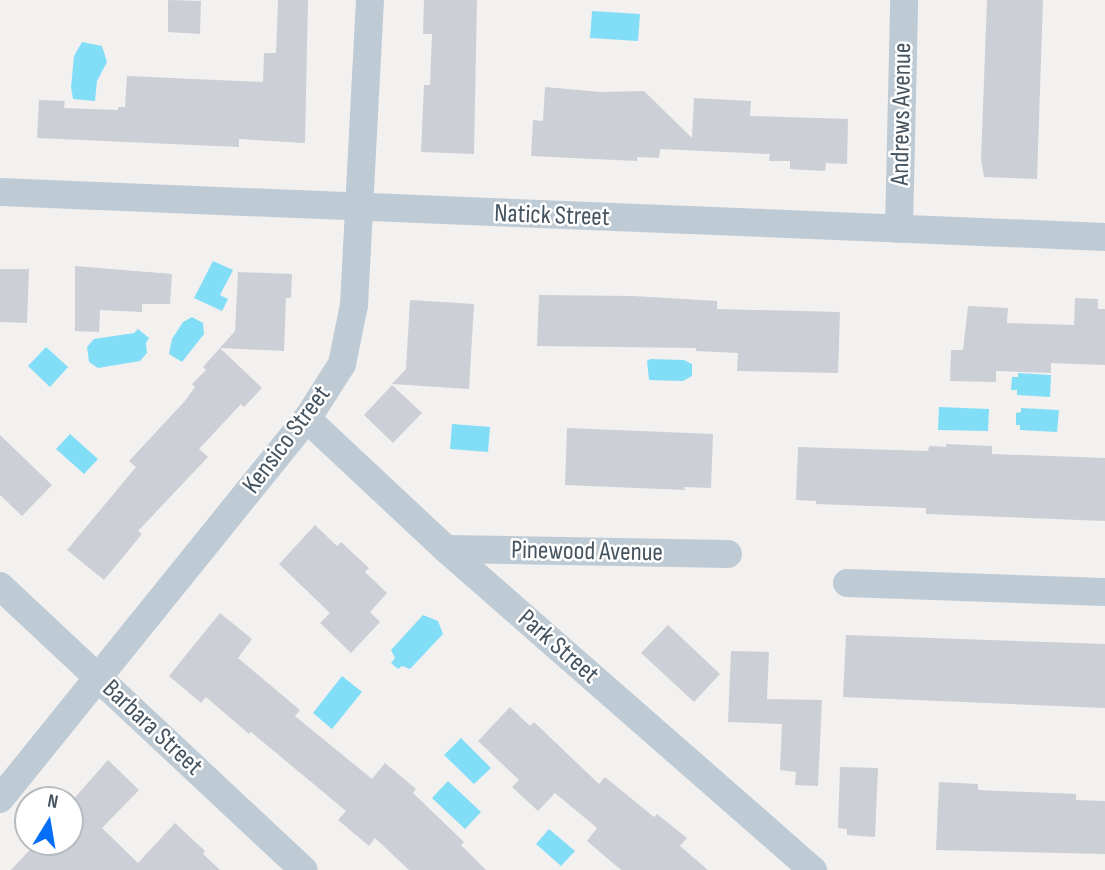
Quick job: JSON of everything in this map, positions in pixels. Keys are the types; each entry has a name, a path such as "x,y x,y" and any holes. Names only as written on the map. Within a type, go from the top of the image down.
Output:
{"street":[{"name":"Kensico Street","path":"0,799 307,419 342,364 354,304 370,0"},
{"name":"Andrews Avenue","path":"899,229 904,0"},
{"name":"Natick Street","path":"0,192 1105,237"},
{"name":"Park Street","path":"307,419 446,550 813,870"},
{"name":"Pinewood Avenue","path":"446,550 728,554"},
{"path":"847,583 1105,592"},
{"name":"Barbara Street","path":"0,586 304,870"}],"water":[{"path":"592,11 640,14 638,41 590,38"},
{"path":"82,42 102,46 107,62 97,81 95,101 73,99 71,87 74,56"},
{"path":"213,261 233,270 220,295 228,299 222,311 194,298"},
{"path":"192,317 203,323 204,334 182,362 169,354 172,339 183,322"},
{"path":"138,329 149,338 146,343 147,353 140,361 98,368 89,362 87,347 94,339 134,333"},
{"path":"46,347 68,367 50,387 28,366"},
{"path":"684,360 692,364 692,376 683,381 649,380 647,361"},
{"path":"1018,373 1051,375 1050,397 1017,395 1017,390 1011,390 1012,377 1018,377"},
{"path":"939,407 989,409 988,431 938,430"},
{"path":"1021,408 1059,410 1057,432 1020,430 1020,425 1016,425 1016,413 1021,412"},
{"path":"452,424 490,427 488,452 450,449"},
{"path":"70,434 98,459 84,474 56,449"},
{"path":"423,615 438,621 443,634 410,669 402,666 398,669 391,663 395,658 391,650"},
{"path":"342,676 362,692 332,729 313,713"},
{"path":"461,738 491,768 474,784 444,755"},
{"path":"448,781 481,812 465,829 432,798"},
{"path":"549,829 575,851 561,866 536,844"}],"building":[{"path":"168,0 201,1 200,34 168,32"},
{"path":"278,0 308,0 305,143 239,139 239,147 37,138 39,100 65,101 64,108 118,110 118,107 125,107 127,76 263,82 264,53 276,53"},
{"path":"424,0 477,0 474,154 421,152 424,85 430,85 432,34 423,34"},
{"path":"987,0 1043,0 1037,179 984,177 981,160"},
{"path":"545,87 601,92 644,91 692,138 694,98 751,101 750,116 848,119 847,164 826,163 825,171 790,169 790,161 769,161 770,154 660,149 659,158 637,157 637,161 531,156 533,120 543,121"},
{"path":"75,266 172,274 170,304 142,304 142,312 100,310 99,332 75,331"},
{"path":"0,269 29,269 27,323 0,322"},
{"path":"238,272 292,274 291,298 286,298 284,351 220,348 262,388 244,407 241,404 199,449 208,457 138,531 142,534 104,580 67,550 136,467 129,461 184,402 195,387 192,384 206,370 203,367 235,331"},
{"path":"539,295 633,296 717,301 717,309 840,312 838,373 737,371 738,353 696,351 696,348 537,346"},
{"path":"1075,298 1098,299 1098,309 1105,309 1105,365 1051,363 1051,373 996,371 996,382 950,381 951,350 963,350 968,306 1008,308 1007,323 1074,325"},
{"path":"410,300 474,304 469,389 392,384 406,369"},
{"path":"392,385 422,413 393,443 364,415"},
{"path":"567,428 713,434 711,488 684,487 685,490 565,485"},
{"path":"0,435 52,485 22,516 0,495"},
{"path":"946,444 992,446 992,454 1105,458 1105,521 926,514 926,508 816,504 816,501 796,500 798,447 928,451 929,446 946,447"},
{"path":"315,525 337,546 341,542 369,568 365,572 387,593 370,612 380,622 351,653 320,623 330,613 279,564"},
{"path":"220,613 252,639 238,658 300,710 295,716 372,779 385,763 416,789 413,793 464,842 461,845 486,870 409,870 375,838 369,846 338,820 346,811 206,697 201,703 169,676"},
{"path":"668,625 720,674 694,702 641,653"},
{"path":"846,635 1105,644 1105,708 843,697"},
{"path":"731,651 769,652 767,699 822,700 818,786 795,785 796,772 780,770 782,724 728,722"},
{"path":"510,707 530,726 534,722 599,784 605,777 654,817 657,814 687,838 680,846 708,870 621,870 587,841 597,828 555,793 538,811 512,787 519,780 478,741"},
{"path":"108,760 139,790 102,828 138,863 175,823 205,851 203,854 220,870 11,870 24,856 84,856 84,787"},
{"path":"840,767 878,768 875,837 847,835 847,829 838,828"},
{"path":"939,782 978,784 978,790 1076,794 1076,800 1105,801 1105,854 936,850"}]}
